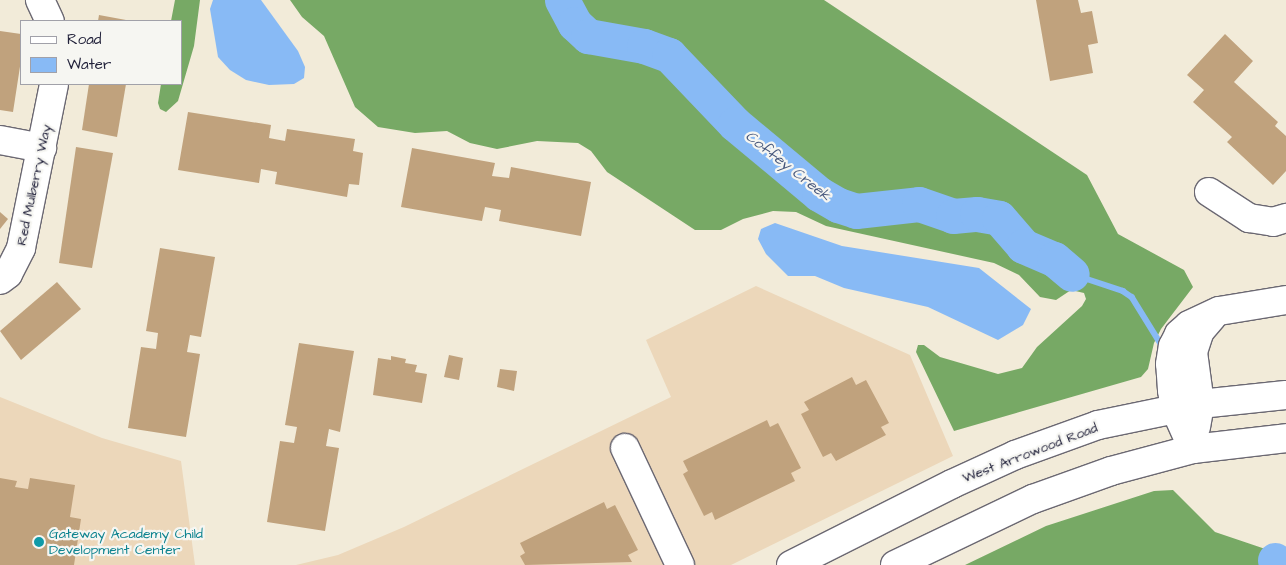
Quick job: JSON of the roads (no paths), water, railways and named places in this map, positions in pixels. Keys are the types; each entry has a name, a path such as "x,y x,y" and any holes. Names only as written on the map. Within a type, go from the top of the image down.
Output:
{"main road":[{"path":"40,0 50,20"},
{"name":"Red Mulberry Way","path":"0,280 8,274 21,248 54,85"},
{"path":"0,140 42,148"},
{"path":"1209,192 1249,218 1273,222 1286,218"},
{"path":"1193,449 1187,406 1193,352 1200,331 1218,311 1286,300"},
{"name":"West Arrowood Road","path":"791,565 1016,455 1098,426 1187,406 1286,395"},
{"path":"895,565 1033,499 1111,471 1193,449 1286,438"},
{"path":"625,448 680,565"}],"water":[{"path":"213,0 261,0 298,51 305,67 304,78 294,84 269,85 246,80 230,70 218,57 210,9"},
{"path":"775,223 842,246 979,268 1031,309 1023,325 998,340 928,307 844,288 815,276 788,276 766,254 758,239 761,229"}],"waterway":[{"name":"Coffey Creek","path":"562,0 575,24 588,36 644,46 669,55 735,124 819,194 838,205 856,211 919,204 953,216 977,214 999,218 1023,246 1054,259 1072,274"},
{"name":"Coffey Creek","path":"1072,274 1123,291 1132,297 1161,344"},
{"name":"Coffey Creek","path":"1275,560 1278,565"}],"place":[{"name":"Gateway Academy Child Development Center","path":"39,542"}]}
